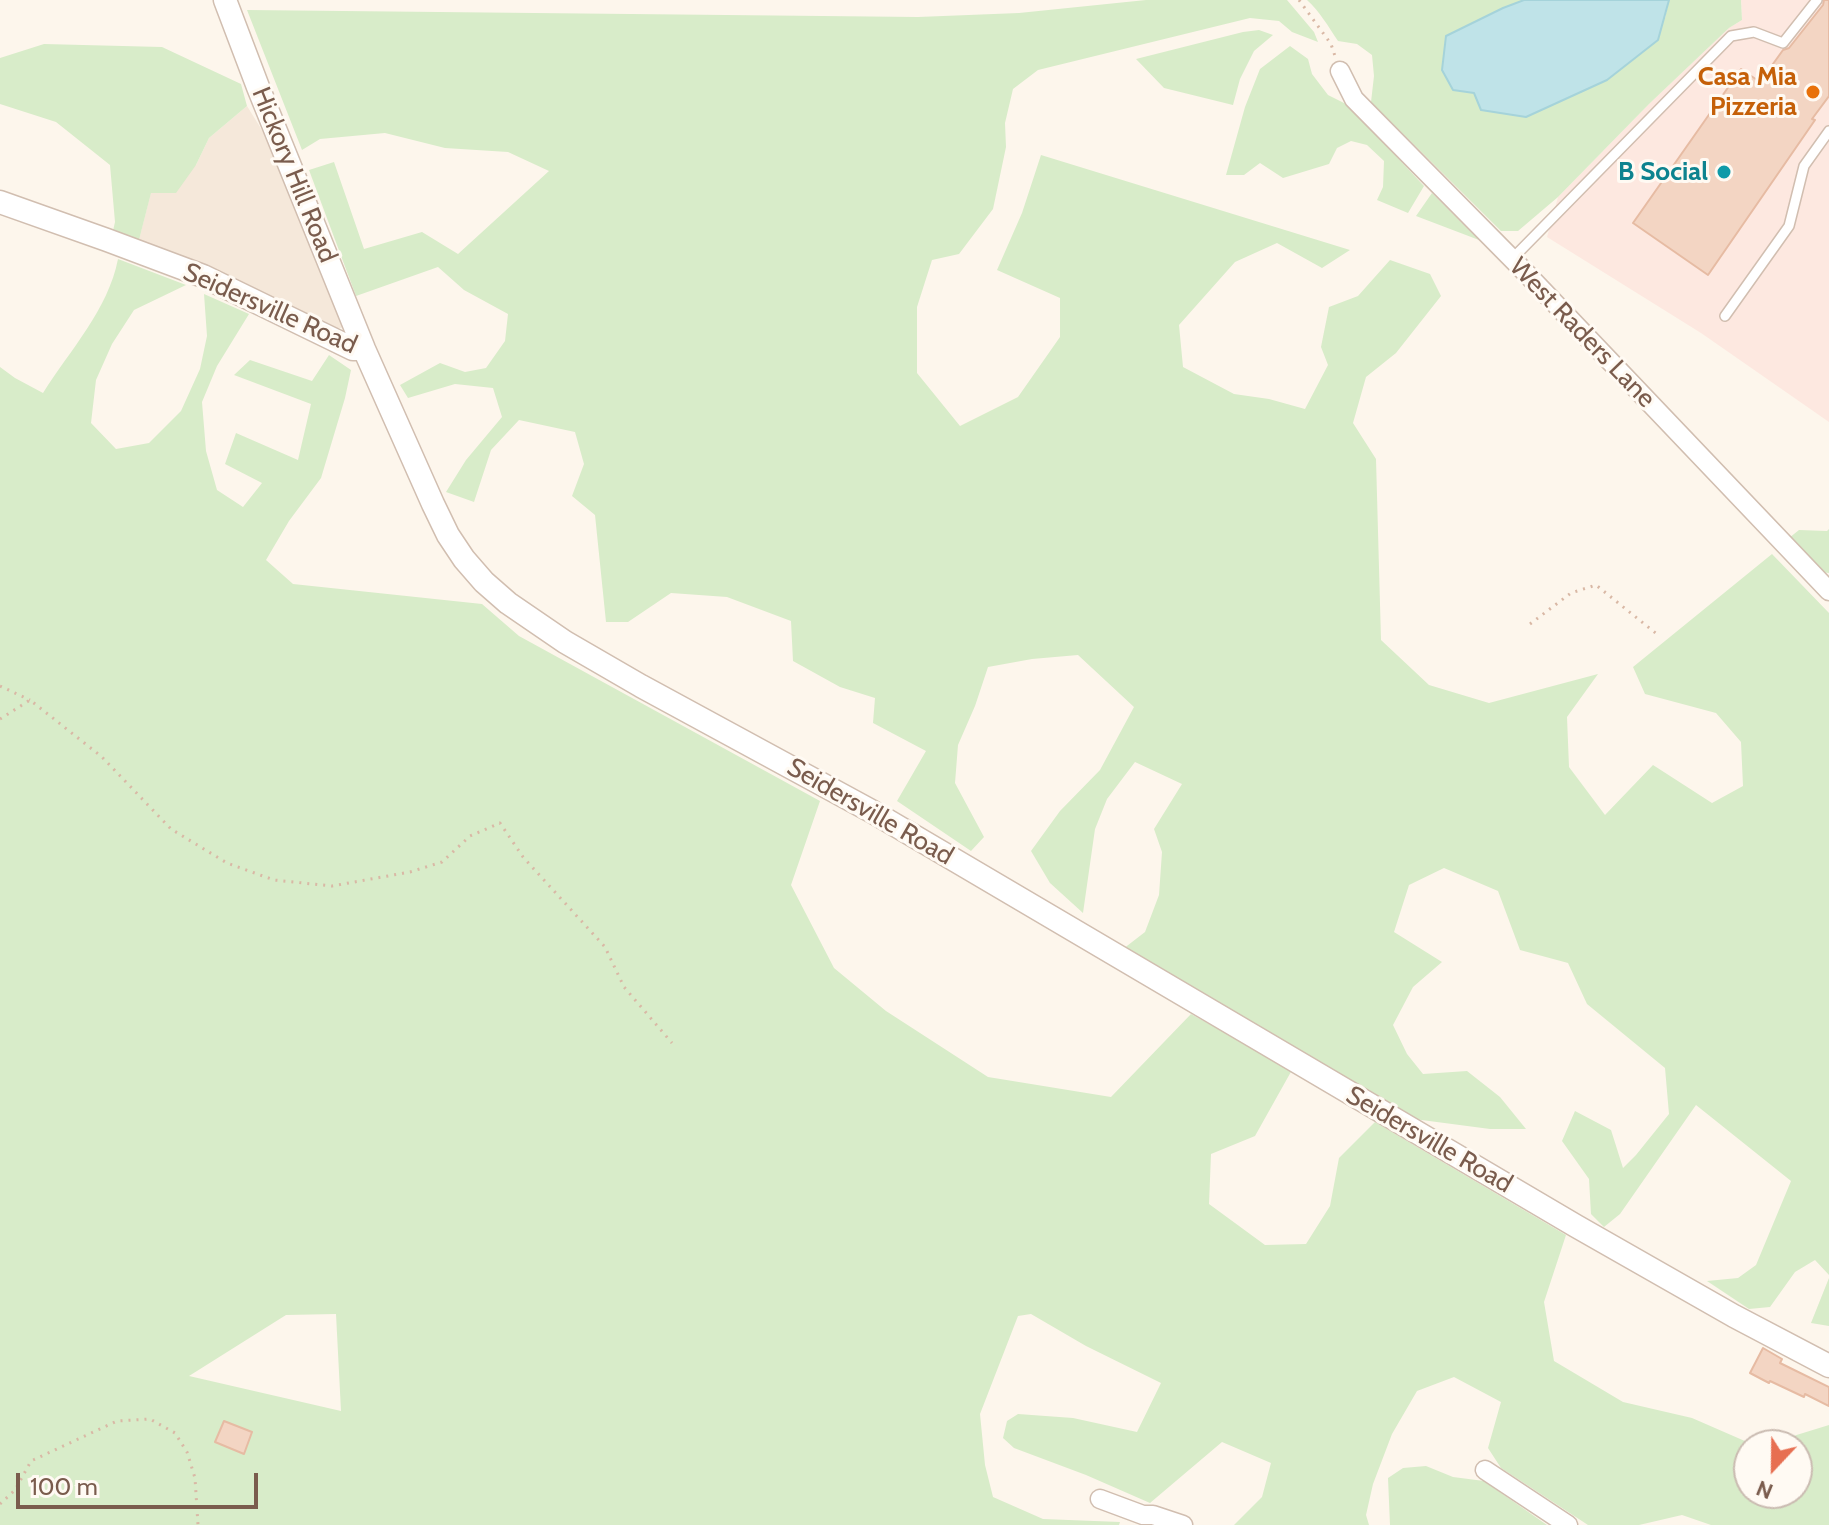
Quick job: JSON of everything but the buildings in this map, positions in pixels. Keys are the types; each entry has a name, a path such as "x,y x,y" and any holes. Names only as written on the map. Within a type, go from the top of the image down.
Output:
{"street":[{"name":"Hickory Hill Road","path":"225,0 364,349"},
{"name":"West Raders Lane","path":"1340,71 1354,99 1512,259 1829,591"},
{"name":"Seidersville Road","path":"0,202 203,276 353,349 364,349 448,535 484,582 508,603 565,642 641,686 873,812 1599,1239 1829,1366"},
{"path":"1485,1470 1568,1525"},
{"path":"1100,1499 1140,1520 1153,1515 1183,1525"}],"lane":[{"path":"1512,259 1731,36 1754,32 1783,43 1817,0"},
{"path":"1725,316 1789,226 1804,166 1829,131"}],"path":[{"path":"1299,0 1331,44 1340,71"},
{"path":"1530,624 1571,593 1596,585 1658,635"},
{"path":"0,686 30,700 102,757 171,829 227,863 274,880 332,886 410,872 442,862 470,836 500,823 523,857 605,947 624,987 672,1043"},
{"path":"0,719 30,700"},
{"path":"0,1504 15,1490 31,1461 117,1421 150,1419 175,1433 187,1452 195,1478 198,1525"}],"shaded area":[{"path":"1741,0 1829,0 1829,422 1701,333 1547,237 1558,197 1649,104 1729,28 1742,20"},
{"path":"247,106 265,135 293,196 345,327 330,330 138,244 151,192 196,165 209,138"}],"green space":[{"path":"1146,0 1287,0 1314,32 1318,42 1292,32 1279,21 1250,18 1038,70 1013,89 1005,123 1006,147 993,209 959,254 932,260 917,307 917,373 960,426 1018,397 1060,337 1060,298 997,270 1022,213 1041,155 1350,250 1322,268 1277,243 1235,262 1179,325 1183,367 1234,394 1305,409 1328,365 1321,347 1329,307 1358,296 1390,260 1430,274 1441,296 1396,353 1366,377 1353,423 1376,459 1381,640 1429,685 1489,703 1598,674 1567,717 1569,767 1605,815 1653,765 1712,803 1743,786 1741,742 1716,713 1645,694 1633,667 1772,554 1829,613 1829,1275 1815,1260 1795,1272 1770,1307 1749,1309 1707,1281 1738,1278 1756,1265 1791,1181 1696,1105 1620,1214 1604,1227 1591,1214 1589,1179 1562,1141 1575,1111 1611,1130 1623,1168 1669,1114 1665,1068 1587,1004 1568,963 1520,950 1498,891 1444,868 1409,885 1394,932 1442,962 1413,987 1393,1025 1407,1054 1423,1074 1467,1071 1500,1097 1526,1129 1490,1129 1414,1119 1123,949 1145,932 1159,895 1162,852 1154,829 1182,784 1135,762 1107,799 1095,829 1083,913 1050,883 1031,851 1060,811 1100,770 1134,707 1078,655 988,667 958,745 955,783 984,837 971,851 897,801 926,751 873,723 875,698 840,687 793,661 791,621 727,597 671,593 628,622 606,622 595,515 572,496 584,464 575,432 519,420 491,450 474,502 446,492 466,460 502,417 493,388 455,384 408,398 400,385 440,363 465,372 486,368 505,341 508,314 464,290 438,267 356,296 309,170 334,162 364,249 422,232 458,254 549,171 508,152 445,148 385,133 320,139 302,150 247,10 918,17 1019,13"},
{"path":"1307,0 1524,0 1503,8 1665,18 1669,0 1741,0 1742,20 1729,28 1649,104 1558,197 1518,231 1501,231 1371,102 1374,76 1372,55 1357,44 1338,41"},
{"path":"1259,30 1273,35 1254,51 1240,79 1233,105 1164,88 1136,59 1243,32"},
{"path":"44,44 162,47 241,84 247,106 209,138 196,165 176,193 151,193 138,244 112,235 115,222 110,165 56,122 0,104 0,58"},
{"path":"1290,46 1308,59 1312,74 1328,95 1348,105 1424,186 1408,213 1377,200 1383,187 1384,161 1367,145 1351,141 1337,148 1329,164 1283,178 1260,163 1244,175 1226,175 1245,107 1260,69"},
{"path":"1432,193 1479,240 1416,216"},
{"path":"118,259 186,285 134,310 112,344 96,380 91,423 116,449 149,443 181,411 200,369 207,336 204,294 249,314 217,366 202,402 206,451 217,490 243,507 262,483 225,464 236,433 298,460 311,404 234,375 250,360 312,381 329,355 351,370 321,478 289,521 266,560 293,584 482,604 519,636 820,801 791,885 834,968 886,1011 988,1077 1111,1097 1191,1014 1292,1070 1255,1136 1211,1154 1209,1204 1265,1245 1306,1244 1330,1206 1339,1158 1375,1122 1566,1235 1544,1302 1554,1361 1623,1402 1692,1418 1733,1436 1733,1509 1813,1509 1813,1430 1829,1425 1829,1525 1711,1525 1682,1515 1639,1525 1588,1525 1501,1468 1488,1448 1501,1402 1454,1377 1417,1391 1392,1434 1373,1484 1366,1515 1369,1525 1234,1525 1262,1497 1271,1463 1222,1442 1150,1503 1014,1448 1003,1438 1007,1421 1018,1414 1073,1418 1137,1432 1161,1383 1086,1346 1031,1314 1018,1316 980,1414 985,1465 993,1497 1043,1519 1120,1522 1119,1525 0,1525 0,367 43,393 87,329 106,295","holes":["336,1314 341,1411 189,1376 286,1315"]},
{"path":"1829,529 1829,573 1820,572 1789,538 1799,530"},
{"path":"1829,1278 1829,1326 1811,1323"},
{"path":"1426,1466 1453,1477 1484,1481 1547,1525 1390,1525 1388,1478 1403,1468"}],"water":[{"path":"1524,0 1669,0 1658,40 1607,80 1526,117 1481,110 1474,93 1453,90 1442,70 1446,36"}],"place":[{"name":"Casa Mia Pizzeria","path":"1813,92"},
{"name":"B Social","path":"1724,172"}]}
